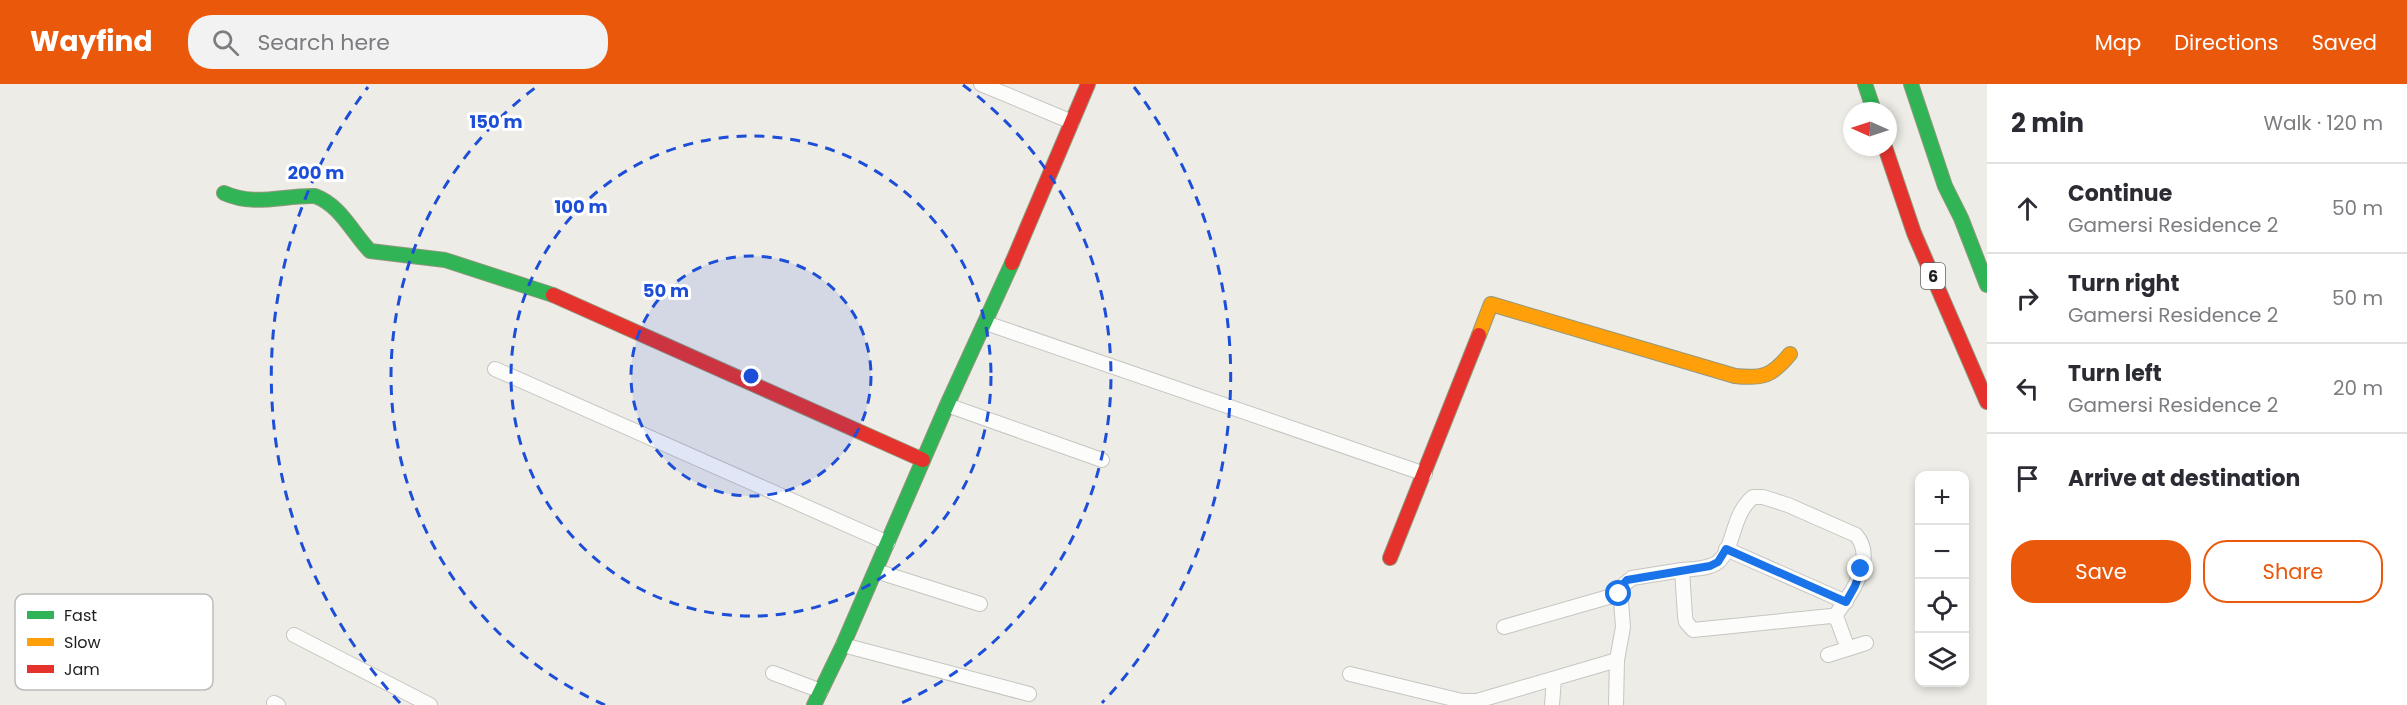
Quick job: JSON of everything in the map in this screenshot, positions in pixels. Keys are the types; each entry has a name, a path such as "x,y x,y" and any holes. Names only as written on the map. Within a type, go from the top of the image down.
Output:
{"main road":[{"path":"814,705 876,571 922,460 986,323 1088,84"},
{"path":"1865,84 1871,102"},
{"path":"1911,84 1945,186 1987,285"},
{"name":"6","path":"1888,156 1914,233 1987,402"},
{"path":"224,193 234,199 250,202 316,196 332,206 370,251 445,260 568,300 922,460"},
{"path":"1390,558 1491,304 1735,376 1755,379 1776,373 1790,354"}],"street":[{"path":"981,84 1072,122"},
{"path":"986,323 1425,474"},
{"path":"495,369 888,543"},
{"path":"947,405 1102,460"},
{"path":"1616,705 1617,660 1623,627 1620,588 1627,580 1710,566 1718,562 1726,549 1740,511 1754,498 1762,497 1788,505 1856,536 1863,544 1865,555 1855,586 1834,617"},
{"path":"1726,549 1846,602"},
{"path":"1682,570 1686,622 1693,630 1816,616 1834,617"},
{"path":"876,571 980,604"},
{"path":"1504,627 1619,594"},
{"path":"1834,617 1841,628 1848,649"},
{"path":"294,635 430,705"},
{"path":"1828,655 1866,644"},
{"path":"843,645 1029,694"},
{"path":"1350,674 1462,701 1477,701 1617,660"},
{"path":"774,673 821,691"},
{"path":"1552,705 1554,678"}],"traffic: fast":[{"path":"1865,84 1871,102"},
{"path":"1911,84 1945,186 1961,218 1987,285"},
{"path":"224,193 258,200 315,196 339,212 370,251 445,260 553,295"},
{"path":"814,705 843,645 947,405 1012,263"}],"traffic: slow":[{"path":"1479,335 1491,304 1735,376 1753,377 1766,374 1778,367 1790,354"}],"traffic: jam":[{"path":"1012,263 1088,84"},
{"path":"1888,156 1914,233 1987,402"},
{"path":"553,295 923,460"},
{"path":"1390,558 1479,335"}],"route":[{"path":"1619,594 1620,588 1627,580 1710,566 1718,562 1726,549 1846,602 1861,569"}]}
